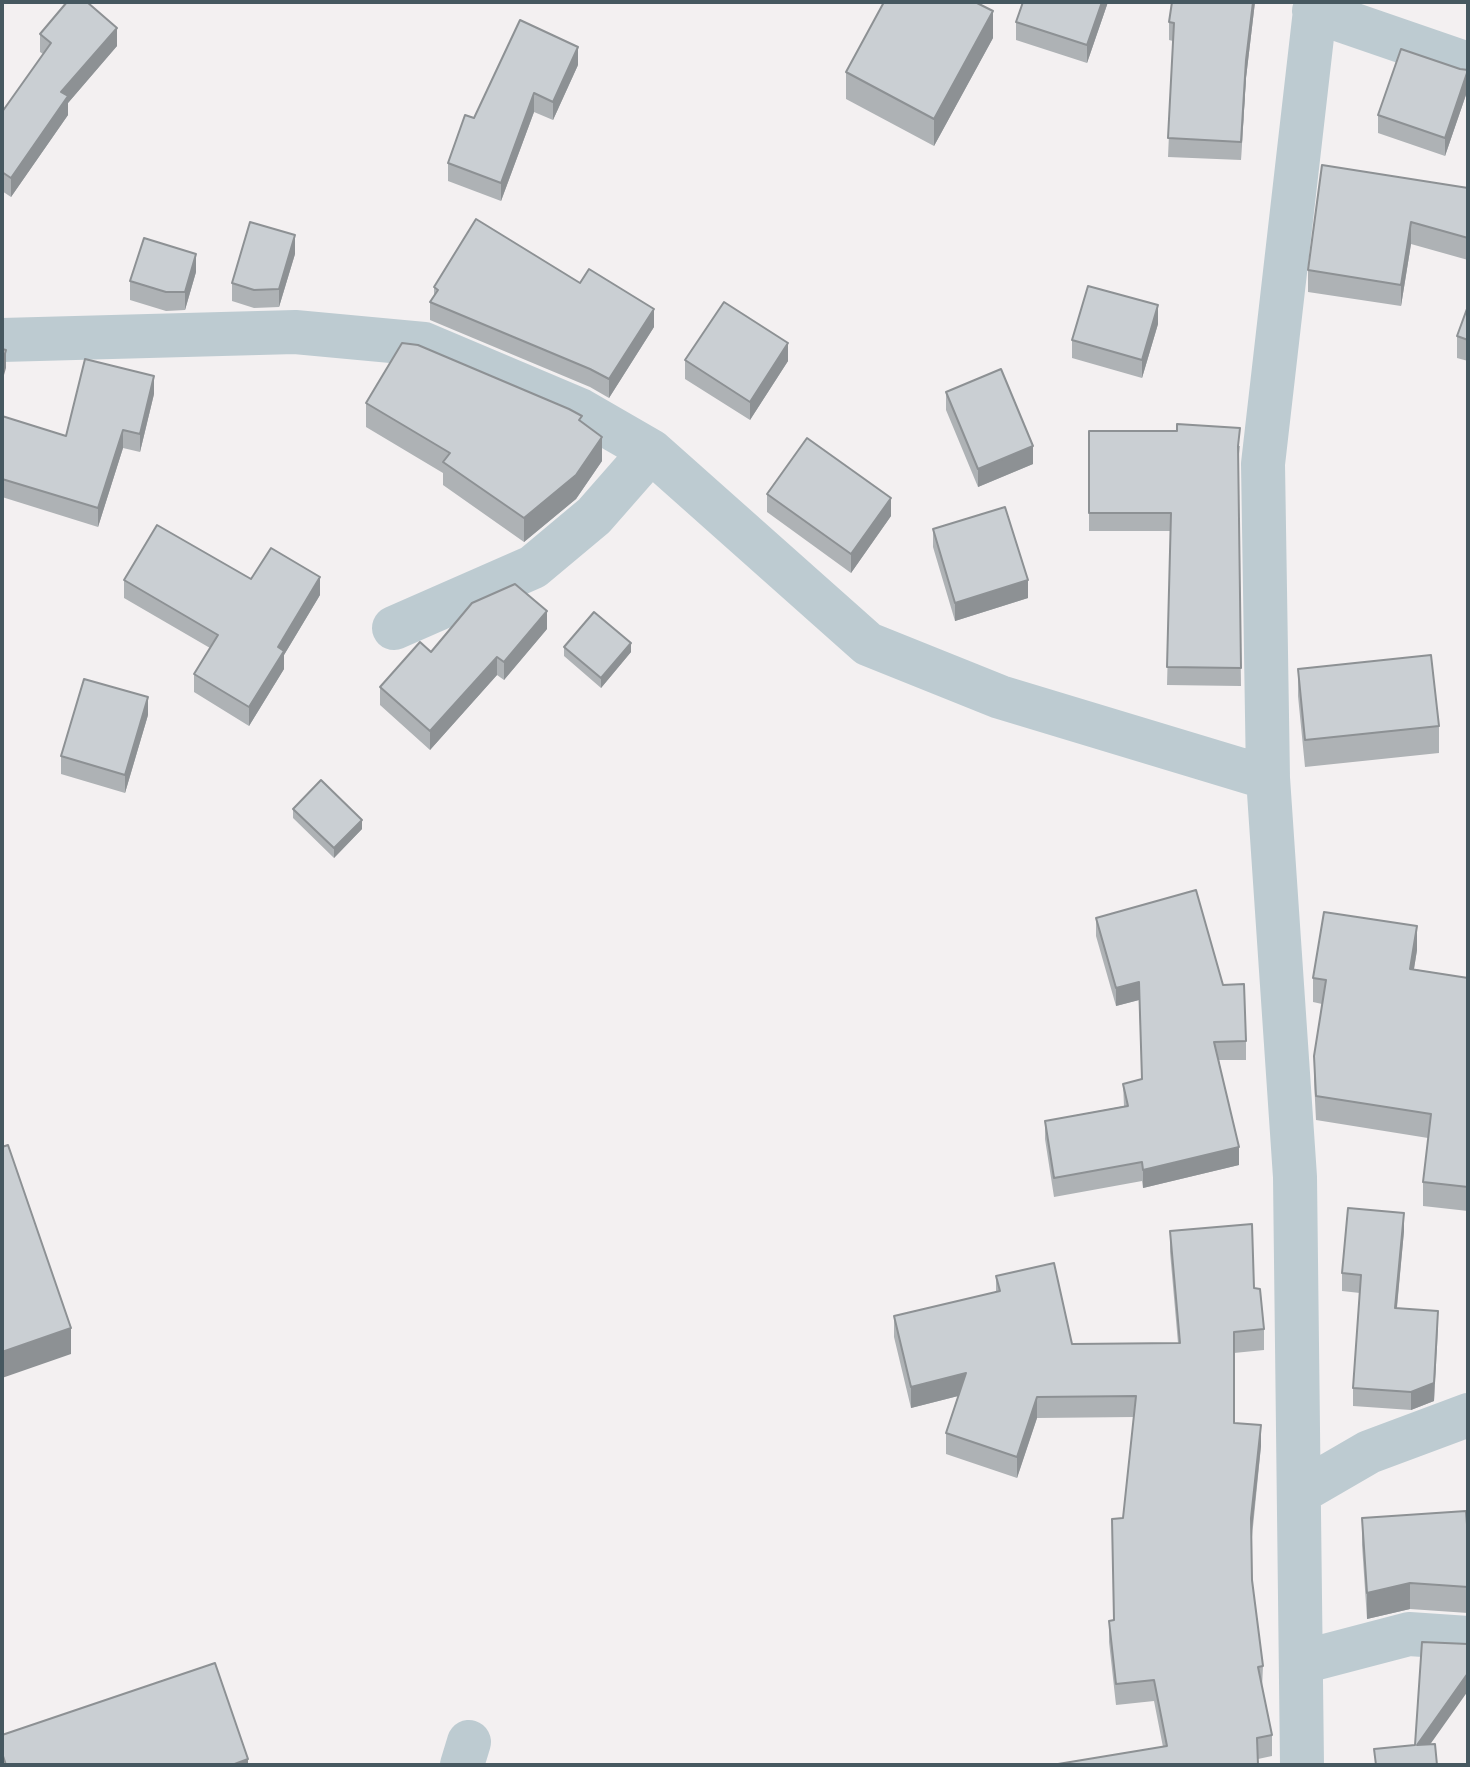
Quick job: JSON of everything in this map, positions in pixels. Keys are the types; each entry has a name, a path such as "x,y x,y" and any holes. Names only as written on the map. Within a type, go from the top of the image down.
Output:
{"street":[{"path":"1302,1765 1295,1177 1268,778 1263,464 1315,6 1468,64"},
{"path":"2,340 295,332 424,344 580,410 651,451 868,644 1000,697 1268,778"},
{"path":"394,628 533,567 594,516 651,451"},
{"path":"1300,1492 1369,1452 1468,1415"},
{"path":"1302,1662 1409,1634 1468,1638"}],"building":[{"path":"67,2 87,2 117,28 61,92 68,96 11,178 2,172 2,112 51,43 40,34"},
{"path":"884,2 975,2 993,11 934,119 846,72"},
{"path":"1023,2 1102,2 1087,45 1016,22"},
{"path":"1172,2 1253,2 1241,142 1168,138 1174,23 1169,22"},
{"path":"520,20 578,47 553,102 534,93 501,183 448,163 465,115 474,118"},
{"path":"1401,49 1468,70 1445,138 1378,115"},
{"path":"1322,165 1468,188 1468,238 1411,222 1401,285 1308,270"},
{"path":"476,219 580,283 589,269 654,309 609,379 430,302 438,290 434,287"},
{"path":"250,222 295,235 279,289 254,290 232,283"},
{"path":"144,238 196,254 185,292 166,292 130,281"},
{"path":"1088,286 1158,305 1142,360 1072,340"},
{"path":"724,302 788,343 750,402 685,360"},
{"path":"1468,306 1468,340 1457,336"},
{"path":"402,343 418,345 569,409 582,416 579,420 602,437 576,475 524,518 443,462 450,453 366,403"},
{"path":"85,359 154,376 140,434 123,430 98,508 2,479 2,416 66,436"},
{"path":"1001,369 1033,446 978,469 946,392"},
{"path":"1177,424 1240,428 1241,668 1167,667 1171,513 1089,513 1089,431 1177,431"},
{"path":"807,438 891,498 851,554 767,494"},
{"path":"1005,507 1028,580 955,603 933,529"},
{"path":"157,525 251,579 271,548 320,577 278,647 284,651 249,707 194,674 218,635 124,580"},
{"path":"515,584 547,611 504,662 497,657 430,731 380,687 420,642 431,652 472,603"},
{"path":"594,612 631,643 601,678 564,647"},
{"path":"1431,655 1439,726 1305,740 1298,669"},
{"path":"84,679 148,697 125,775 61,756"},
{"path":"321,780 362,820 334,848 293,809"},
{"path":"1196,890 1223,985 1244,984 1246,1041 1214,1042 1239,1147 1143,1170 1142,1162 1054,1178 1045,1121 1128,1106 1123,1084 1142,1079 1139,982 1116,988 1096,918"},
{"path":"1324,912 1417,926 1410,969 1468,978 1468,1187 1423,1182 1431,1114 1316,1096 1314,1056 1326,980 1313,978"},
{"path":"8,1145 71,1328 2,1352 2,1147"},
{"path":"1348,1208 1404,1213 1395,1308 1438,1311 1434,1383 1411,1392 1353,1388 1361,1275 1342,1273"},
{"path":"1252,1224 1254,1288 1260,1289 1264,1329 1234,1332 1234,1423 1261,1425 1251,1518 1252,1580 1263,1666 1258,1667 1272,1735 1257,1738 1258,1765 1052,1765 1167,1746 1154,1680 1116,1684 1109,1621 1114,1620 1112,1519 1123,1518 1136,1396 1037,1397 1017,1457 946,1433 966,1373 911,1387 894,1316 1000,1291 996,1276 1054,1263 1072,1344 1180,1343 1170,1231"},
{"path":"1466,1511 1468,1587 1410,1583 1367,1593 1362,1518"},
{"path":"1422,1642 1468,1644 1468,1673 1417,1745 1435,1744 1437,1765 1376,1765 1374,1749 1415,1745"},
{"path":"215,1663 248,1759 232,1765 6,1765 2,1735"}]}
